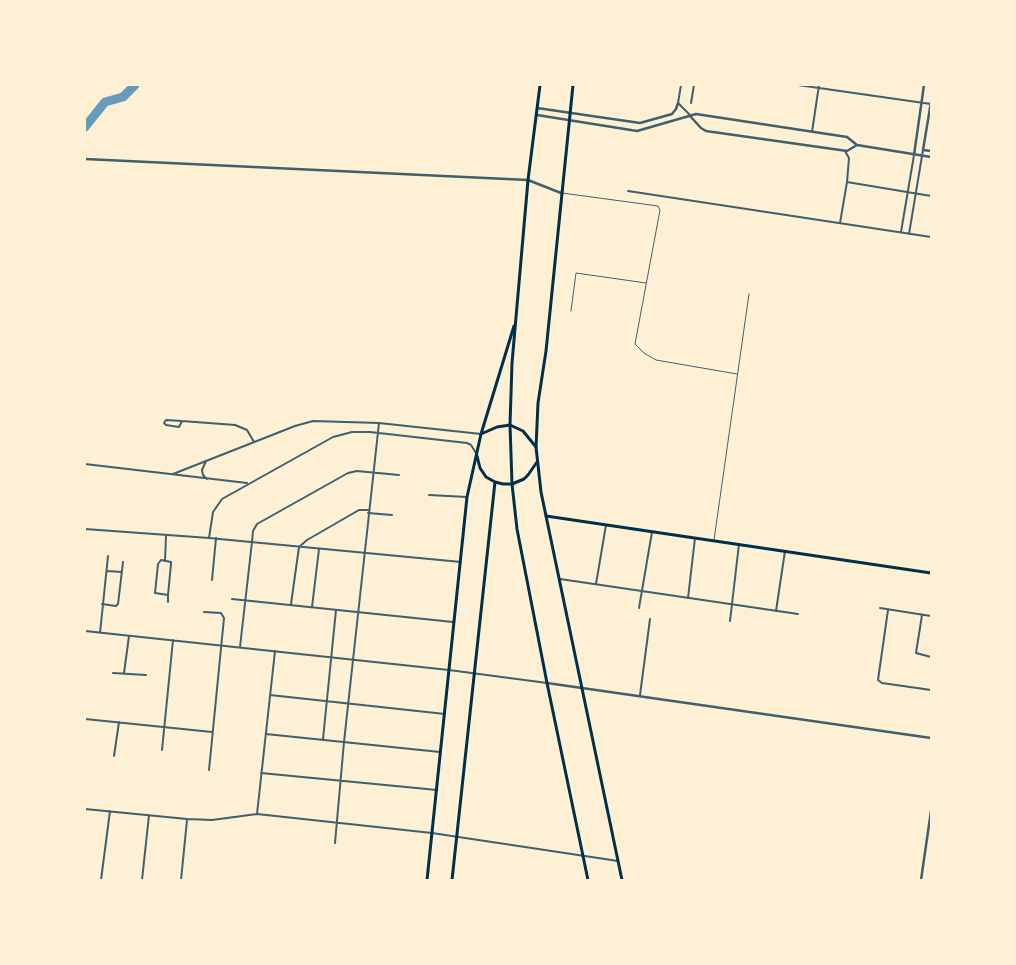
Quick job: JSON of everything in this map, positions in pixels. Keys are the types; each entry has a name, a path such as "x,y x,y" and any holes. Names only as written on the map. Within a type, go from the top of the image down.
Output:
{"main road":[{"path":"540,85 528,180 512,363 510,425 512,484 517,530 588,880"},
{"path":"573,85 546,351 538,403 536,447 546,516 622,880"},
{"path":"427,880 467,497 480,434 516,321"},
{"path":"480,434 497,427 510,425 523,431 536,447"},
{"path":"476,453 482,472 495,482 512,484 528,475 537,462"},
{"path":"452,880 495,482"},
{"path":"546,516 931,573"}],"street":[{"path":"537,108 640,123 672,114 678,103 681,85"},
{"path":"691,103 694,85"},
{"path":"798,85 819,86 931,103 910,234"},
{"path":"901,232 924,85"},
{"path":"812,132 819,86"},
{"path":"678,103 706,131 845,150 850,150 857,145"},
{"path":"536,115 637,130 696,114 847,137 857,145 931,157"},
{"path":"840,223 849,158 845,150"},
{"path":"923,150 931,151"},
{"path":"85,159 528,180 561,193"},
{"path":"847,182 931,196"},
{"path":"628,191 931,237"},
{"path":"182,421 179,427 164,423 166,420 182,421 236,425 247,430 254,442"},
{"path":"173,474 295,426 313,421 379,423 480,434"},
{"path":"335,843 372,472 379,423"},
{"path":"208,538 213,512 216,505 222,499 247,483 333,437 352,432 377,433 467,443 471,445 476,453"},
{"path":"206,461 202,470 203,475 207,479"},
{"path":"85,464 247,483"},
{"path":"240,647 253,530 256,524 348,473 357,471 399,475"},
{"path":"429,494 467,497"},
{"path":"291,605 299,546 359,510 392,514"},
{"path":"596,584 606,524"},
{"path":"85,529 216,538 461,562"},
{"path":"639,608 652,531"},
{"path":"165,561 166,535"},
{"path":"212,580 216,538"},
{"path":"688,598 695,538"},
{"path":"730,621 739,544"},
{"path":"312,607 319,549"},
{"path":"776,611 784,551"},
{"path":"100,633 108,556"},
{"path":"168,596 155,592 158,564 161,560 170,561 171,564 168,602"},
{"path":"102,604 116,606 118,604 123,562"},
{"path":"106,571 122,572"},
{"path":"560,579 798,614"},
{"path":"232,598 455,622"},
{"path":"880,608 931,616"},
{"path":"323,740 336,610"},
{"path":"888,610 878,681 931,690"},
{"path":"204,612 221,613 223,615 222,645 208,770"},
{"path":"922,615 916,654 931,657"},
{"path":"640,695 650,619"},
{"path":"85,631 547,682 931,738"},
{"path":"124,673 129,636"},
{"path":"162,750 173,640"},
{"path":"256,814 275,651"},
{"path":"113,673 146,675"},
{"path":"270,695 445,714"},
{"path":"85,719 212,732"},
{"path":"114,756 119,722"},
{"path":"266,734 441,752"},
{"path":"261,773 437,790"},
{"path":"85,809 212,820 256,814 456,836 618,861"},
{"path":"101,880 110,811"},
{"path":"922,880 931,811"},
{"path":"142,880 149,815"},
{"path":"181,880 187,819"}],"lane":[{"path":"561,193 658,206 660,210 635,344 656,360 737,374"},
{"path":"571,311 576,273 646,283"},
{"path":"714,540 749,294"}],"waterway":[{"path":"85,127 105,102 123,97 135,85"}]}
